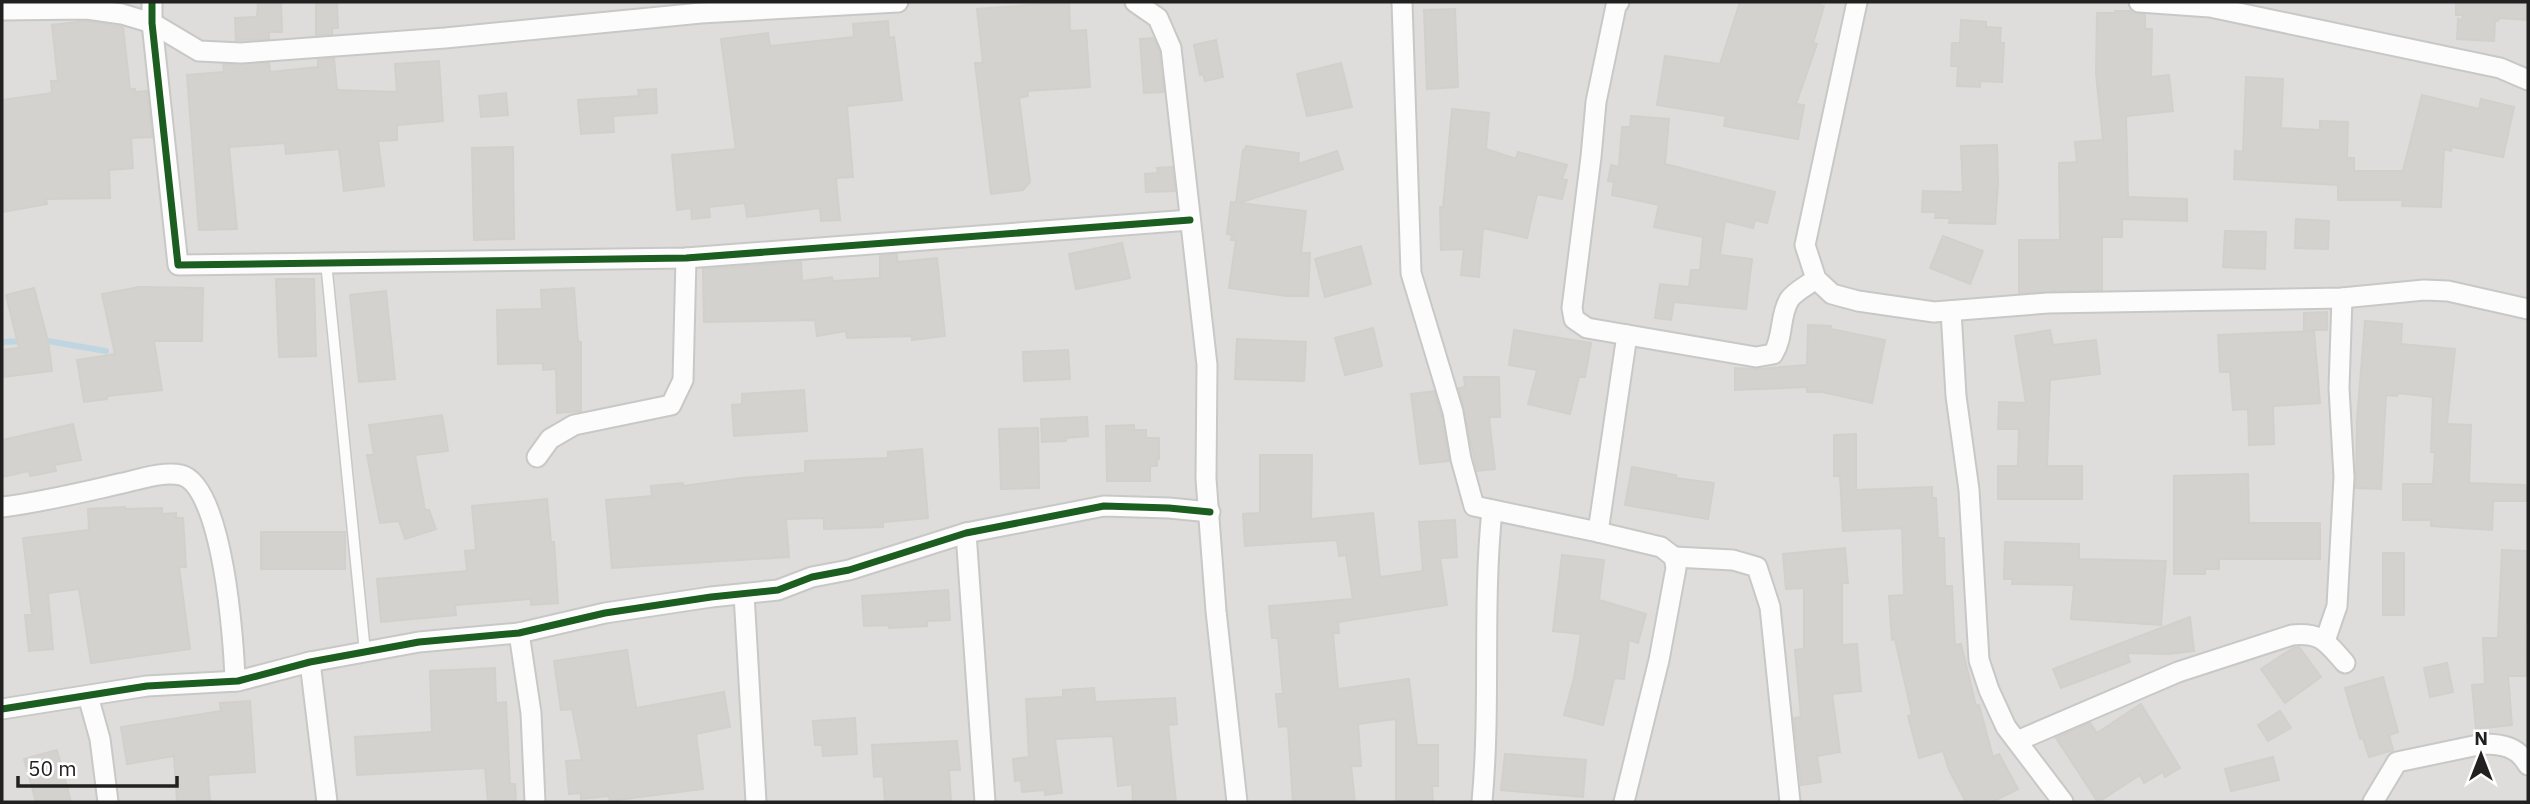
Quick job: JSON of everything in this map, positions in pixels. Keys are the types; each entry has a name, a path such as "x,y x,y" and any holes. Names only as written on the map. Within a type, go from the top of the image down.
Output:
{"street":[{"path":"152,2 178,265 686,258 1190,220"},
{"path":"2,10 87,9 122,13 152,23 199,51 241,53 445,38 701,13 898,2"},
{"path":"1402,2 1411,273 1453,412 1461,459 1474,506 1598,531 1661,547 1674,557 1733,560 1757,567 1770,607 1790,802"},
{"path":"1619,2 1596,102 1572,308 1574,319 1580,325 1627,335 1756,357 1773,354 1780,344 1783,319 1790,298 1816,279"},
{"path":"1857,2 1805,245 1816,279 1832,294 1858,301 1934,312 2048,303 2342,298 2424,290 2448,291 2528,309"},
{"path":"2139,2 2223,10 2489,65 2528,80"},
{"path":"1143,3 1158,19 1171,48 1207,365 1206,478 1216,611 1237,802"},
{"path":"537,457 550,439 574,425 671,405 684,380 686,258"},
{"path":"2325,641 2337,606 2344,477 2339,388 2342,298"},
{"path":"1951,311 1956,397 1969,490 1979,660 2006,727 2063,802"},
{"path":"1598,531 1627,335"},
{"path":"2,507 150,477 179,474 192,479 210,510 234,635 236,681"},
{"path":"2,709 146,686 236,681 310,662 419,642 519,633 606,613 778,590 812,577 849,570 965,533 1104,506 1210,512"},
{"path":"1482,802 1487,741 1486,590 1492,510"},
{"path":"965,533 985,802"},
{"path":"1624,802 1659,660 1676,568 1674,557"},
{"path":"744,594 756,802"},
{"path":"519,633 531,713 535,802"},
{"path":"2017,741 2178,672 2292,635 2320,636 2346,663"},
{"path":"310,662 327,802"},
{"path":"88,696 100,739 108,802"},
{"path":"2373,802 2397,762 2483,744 2495,744 2508,746 2523,755 2528,765"}],"lane":[{"path":"326,262 365,652"}],"shaded area":[{"path":"2,2 2528,2 2528,802 2,802"}],"building":[{"path":"258,2 281,2 282,32 269,32 269,39 236,40 235,18 257,17"},
{"path":"316,2 337,2 338,28 332,28 332,34 316,35"},
{"path":"1069,2 1070,31 1086,30 1090,87 1027,91 1028,96 1019,98 1030,182 1023,190 991,194 975,63 983,63 977,9"},
{"path":"1740,2 1820,2 1819,5 1824,6 1813,43 1817,44 1796,104 1804,105 1798,139 1724,126 1726,116 1657,105 1665,56 1720,64"},
{"path":"2456,2 2528,2 2528,20 2499,18 2495,21 2494,41 2457,39 2458,19 2462,20 2463,15 2456,15"},
{"path":"1455,9 1458,87 1427,89 1424,10"},
{"path":"2131,11 2145,15 2145,29 2152,29 2151,77 2169,75 2173,111 2126,116 2128,197 2187,199 2187,221 2122,219 2122,237 2102,237 2102,290 2019,293 2019,240 2060,240 2059,163 2077,162 2075,142 2103,140 2096,74 2097,13"},
{"path":"1961,20 1986,22 1986,27 2001,28 2000,43 2004,43 2002,82 1980,81 1980,87 1957,86 1958,66 1951,66 1952,43 1960,43"},
{"path":"86,21 123,27 130,89 135,89 135,92 147,91 152,137 131,138 133,168 109,170 110,198 46,199 47,204 2,212 2,100 52,93 51,81 58,81 52,25"},
{"path":"888,21 889,38 894,37 902,100 847,106 853,177 836,178 840,220 821,221 820,208 747,217 745,203 709,207 710,217 692,219 691,208 677,210 672,155 736,149 721,39 768,33 770,46 854,37 853,24"},
{"path":"1153,38 1159,51 1164,92 1144,93 1140,39"},
{"path":"1216,40 1223,77 1205,81 1203,74 1200,75 1194,45"},
{"path":"334,58 337,90 397,92 395,64 439,61 443,121 397,125 397,140 378,141 384,186 344,191 339,149 286,154 285,143 229,147 237,229 199,230 187,75 224,72 223,64 269,63 270,72 318,67 318,60"},
{"path":"1341,63 1352,107 1307,116 1297,74"},
{"path":"2246,77 2283,79 2281,128 2320,130 2320,121 2348,122 2347,158 2354,158 2354,171 2403,171 2422,95 2479,109 2481,99 2514,107 2503,157 2452,147 2451,151 2444,149 2441,207 2402,206 2403,200 2338,200 2338,185 2234,179 2235,151 2243,152"},
{"path":"656,89 657,113 613,116 614,132 581,134 578,100 639,96 638,90"},
{"path":"506,93 508,115 481,117 479,96"},
{"path":"1452,109 1489,113 1486,149 1516,159 1518,152 1567,165 1562,179 1567,180 1562,199 1537,194 1527,238 1483,228 1479,277 1461,275 1464,249 1441,250 1440,207 1443,207"},
{"path":"1631,116 1669,119 1665,164 1775,192 1767,223 1755,220 1753,228 1725,221 1720,255 1752,259 1746,309 1674,302 1671,320 1655,318 1660,284 1689,287 1691,270 1700,270 1703,237 1654,227 1659,205 1612,195 1614,182 1608,181 1611,165 1619,167 1622,127 1630,127"},
{"path":"1997,145 1995,224 1949,223 1950,218 1935,218 1936,212 1922,212 1923,191 1963,192 1961,146"},
{"path":"1246,146 1299,153 1298,164 1337,151 1343,169 1239,203 1306,211 1301,253 1310,253 1308,296 1287,296 1229,288 1236,240 1231,240 1232,235 1227,234 1231,202 1236,203 1243,150"},
{"path":"513,147 514,239 474,240 472,148"},
{"path":"1172,167 1175,191 1146,192 1145,174 1158,173 1157,168"},
{"path":"2296,219 2329,221 2328,249 2295,248"},
{"path":"2225,231 2266,232 2265,269 2223,267"},
{"path":"1943,236 1983,251 1970,284 1930,268"},
{"path":"1122,243 1130,278 1076,289 1069,254"},
{"path":"1361,246 1371,284 1325,297 1315,259"},
{"path":"897,254 897,262 937,258 945,336 912,340 912,336 847,338 846,331 817,336 815,320 704,322 703,269 801,262 802,281 832,277 833,281 880,278 880,256"},
{"path":"276,279 314,279 316,356 279,357"},
{"path":"139,287 203,288 202,341 154,341 162,390 107,396 107,399 84,402 77,360 115,354 102,294"},
{"path":"34,288 48,341 52,371 2,377 2,350 19,348 6,295"},
{"path":"574,288 578,342 581,342 581,411 557,413 556,369 543,370 543,363 498,364 497,310 542,309 541,290"},
{"path":"386,291 395,379 359,382 350,295"},
{"path":"2327,312 2327,330 2304,330 2304,313"},
{"path":"2365,321 2402,324 2401,344 2455,349 2447,424 2471,425 2469,483 2528,487 2527,501 2493,501 2492,530 2431,526 2431,520 2403,520 2403,484 2433,484 2433,397 2398,393 2397,396 2386,395 2381,489 2356,488 2357,420"},
{"path":"1808,325 1831,326 1831,329 1885,340 1872,403 1822,392 1807,392 1807,387 1735,390 1735,368 1807,365"},
{"path":"1373,328 1382,366 1345,375 1335,338"},
{"path":"1514,330 1591,343 1585,377 1579,377 1570,414 1528,404 1537,370 1509,365"},
{"path":"2050,330 2053,345 2096,340 2100,374 2050,380 2047,466 2082,466 2082,499 1998,499 1998,466 2018,466 2019,429 1998,429 1999,402 2026,403 2015,336"},
{"path":"2314,331 2320,403 2273,406 2274,444 2249,445 2248,409 2233,410 2230,372 2220,372 2218,335"},
{"path":"1237,339 1306,342 1304,381 1235,379"},
{"path":"1068,350 1070,379 1024,381 1023,352"},
{"path":"1464,377 1499,377 1500,417 1489,417 1495,469 1477,471 1459,388 1465,387"},
{"path":"804,390 807,431 734,436 732,405 742,404 742,394"},
{"path":"1434,391 1449,461 1420,464 1411,394"},
{"path":"442,415 448,451 415,455 425,510 429,510 436,529 405,539 399,521 380,523 367,455 374,455 369,425"},
{"path":"1087,417 1088,436 1066,438 1066,441 1042,442 1041,419"},
{"path":"73,424 81,460 54,465 56,471 30,476 29,471 2,477 2,440"},
{"path":"1134,425 1134,430 1146,430 1146,438 1159,438 1159,459 1157,466 1150,466 1150,481 1107,481 1106,426"},
{"path":"1038,428 1039,488 1001,489 999,429"},
{"path":"1856,434 1856,490 1932,487 1932,498 1936,498 1938,538 1944,538 1945,586 1952,586 1955,645 1961,644 1976,706 1979,705 1993,757 1999,754 2018,789 1992,802 1966,802 1949,770 1943,751 1919,758 1908,716 1912,715 1895,639 1892,640 1889,596 1904,595 1902,528 1843,531 1840,476 1834,476 1834,435"},
{"path":"922,449 928,518 883,522 883,527 824,529 824,518 786,519 789,557 612,568 606,500 652,496 651,486 683,483 683,486 805,473 805,461 888,458 888,452"},
{"path":"1260,455 1312,455 1311,519 1373,513 1380,577 1423,571 1419,522 1455,520 1457,557 1440,558 1447,605 1338,622 1339,633 1333,633 1338,689 1409,679 1417,745 1438,745 1438,786 1432,786 1433,802 1396,802 1396,719 1358,724 1361,766 1351,766 1355,802 1293,802 1288,726 1279,727 1276,694 1283,694 1278,638 1272,638 1269,606 1353,599 1346,555 1339,556 1337,540 1245,546 1243,514 1260,513"},
{"path":"1632,467 1676,475 1676,478 1714,483 1708,519 1625,505"},
{"path":"2248,474 2249,523 2320,523 2320,559 2219,559 2219,569 2205,569 2205,574 2174,574 2174,476"},
{"path":"547,499 551,542 554,542 558,603 531,605 531,599 455,605 456,615 381,622 377,579 467,571 465,551 476,550 472,506"},
{"path":"162,508 162,514 176,513 176,518 183,518 186,567 179,567 190,649 91,663 79,589 48,593 53,649 29,651 25,615 32,615 23,538 89,530 88,509"},
{"path":"261,532 345,532 345,569 261,569"},
{"path":"2005,542 2079,544 2079,559 2166,561 2161,625 2071,619 2074,585 2012,584 2013,579 2004,579"},
{"path":"1845,548 1848,583 1842,583 1842,645 1857,644 1861,691 1832,694 1840,752 1817,756 1821,782 1801,785 1794,718 1801,717 1795,650 1804,649 1804,588 1786,589 1783,554"},
{"path":"2502,550 2528,551 2528,624 2525,624 2527,676 2508,676 2512,725 2476,729 2472,685 2485,684 2483,638 2498,638"},
{"path":"2383,553 2404,553 2404,615 2383,615"},
{"path":"1562,555 1604,560 1599,600 1646,614 1638,643 1629,640 1624,679 1614,678 1603,725 1564,715 1574,678 1581,634 1553,631"},
{"path":"948,590 950,620 927,621 927,626 864,626 862,596"},
{"path":"2190,617 2194,651 2168,654 2127,653 2130,662 2061,688 2053,669"},
{"path":"2299,647 2321,677 2285,703 2261,669 2293,648"},
{"path":"627,650 636,708 724,692 730,727 696,734 703,789 610,801 609,796 581,799 581,793 569,794 566,761 582,760 572,709 561,710 554,661"},
{"path":"2447,663 2453,692 2430,697 2424,668"},
{"path":"495,668 496,703 506,702 510,784 515,784 516,802 488,802 485,768 357,775 355,737 432,732 430,671"},
{"path":"2383,677 2398,732 2389,735 2393,750 2369,757 2363,738 2360,739 2345,688"},
{"path":"1094,688 1095,702 1175,698 1177,724 1168,725 1176,802 1133,802 1132,784 1118,786 1113,736 1055,739 1062,793 1045,795 1045,790 1022,792 1021,780 1015,781 1013,759 1029,757 1026,699 1063,697 1063,690"},
{"path":"250,701 255,772 208,775 210,802 177,802 174,756 127,764 121,727 221,711 220,703"},
{"path":"2141,704 2180,768 2165,777 2163,772 2144,783 2140,775 2098,802 2056,738 2090,723 2097,733"},
{"path":"2280,711 2291,728 2268,741 2258,725"},
{"path":"855,718 857,754 823,756 822,745 815,745 813,721"},
{"path":"957,741 960,770 949,770 951,802 885,802 883,776 874,777 872,745"},
{"path":"57,750 71,802 36,802 24,759"},
{"path":"1505,754 1586,760 1583,797 1501,790"},
{"path":"2273,757 2279,780 2231,791 2225,769"}],"waterway":[{"path":"42,340 106,351"},
{"path":"2,342 25,341"}],"cycle path":[{"path":"152,2 178,265 686,258 1190,220"},
{"path":"2,709 147,686 238,681 310,662 419,642 519,633 605,613 778,590 812,577 849,570 966,533 1104,506 1210,512"}]}
